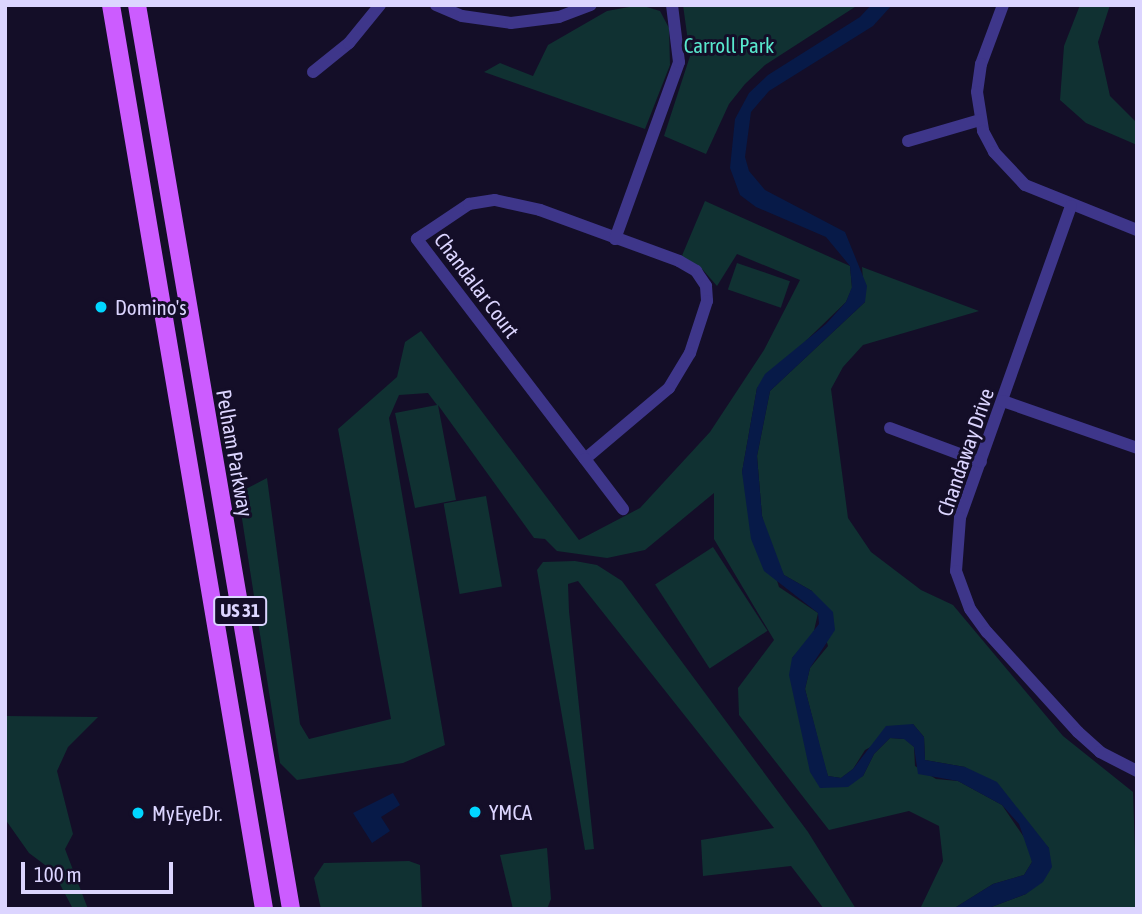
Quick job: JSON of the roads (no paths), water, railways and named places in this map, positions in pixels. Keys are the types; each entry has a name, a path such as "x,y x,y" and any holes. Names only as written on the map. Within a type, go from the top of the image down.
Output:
{"main road":[{"name":"US 31","path":"111,5 264,909"},
{"name":"Pelham Parkway","path":"137,5 291,909"},
{"path":"144,198 169,192"},
{"path":"167,334 192,330"},
{"path":"192,482 216,478"},
{"path":"247,811 272,798"}],"street":[{"path":"313,72 349,43 380,5"},
{"path":"436,5 471,18 511,23 559,17 592,5"},
{"path":"615,239 679,62 672,5"},
{"path":"1003,5 978,77 980,120 988,143 1009,173 1025,185 1071,206 1137,230"},
{"path":"908,141 980,120"},
{"name":"Chandalar Court","path":"585,458 640,417 669,388 690,353 707,300 706,286 688,265 540,210 495,200 469,204 417,239 622,509"},
{"name":"Chandaway Drive","path":"1071,206 956,541 959,583 970,609 1078,732 1100,752 1137,771"},
{"path":"1003,401 1137,449"},
{"path":"890,428 981,462"}],"water":[{"path":"871,5 892,5 873,26 769,91 751,112 745,157 749,171 765,190 845,232 867,286 865,302 770,391 757,456 762,516 784,575 812,591 833,612 835,630 810,668 805,689 828,776 841,778 853,769 886,726 913,724 924,737 925,760 965,767 997,782 1049,848 1052,867 1043,882 1026,894 986,909 953,909 993,884 1024,875 1032,862 1019,824 1002,805 958,781 918,774 914,747 904,739 890,738 874,754 863,776 848,787 820,788 810,772 789,675 792,658 819,624 818,613 764,571 751,539 742,472 757,388 765,374 826,324 846,302 852,287 850,266 826,237 756,207 740,195 730,168 735,119 749,93 768,75 860,17"},
{"path":"393,793 400,805 381,817 390,831 372,843 353,813"}],"place":[{"name":"Domino's","path":"101,307"},
{"name":"YMCA","path":"475,812"},
{"name":"MyEyeDr.","path":"138,813"}],"park label":[{"name":"Carroll Park","path":"729,45"}]}
